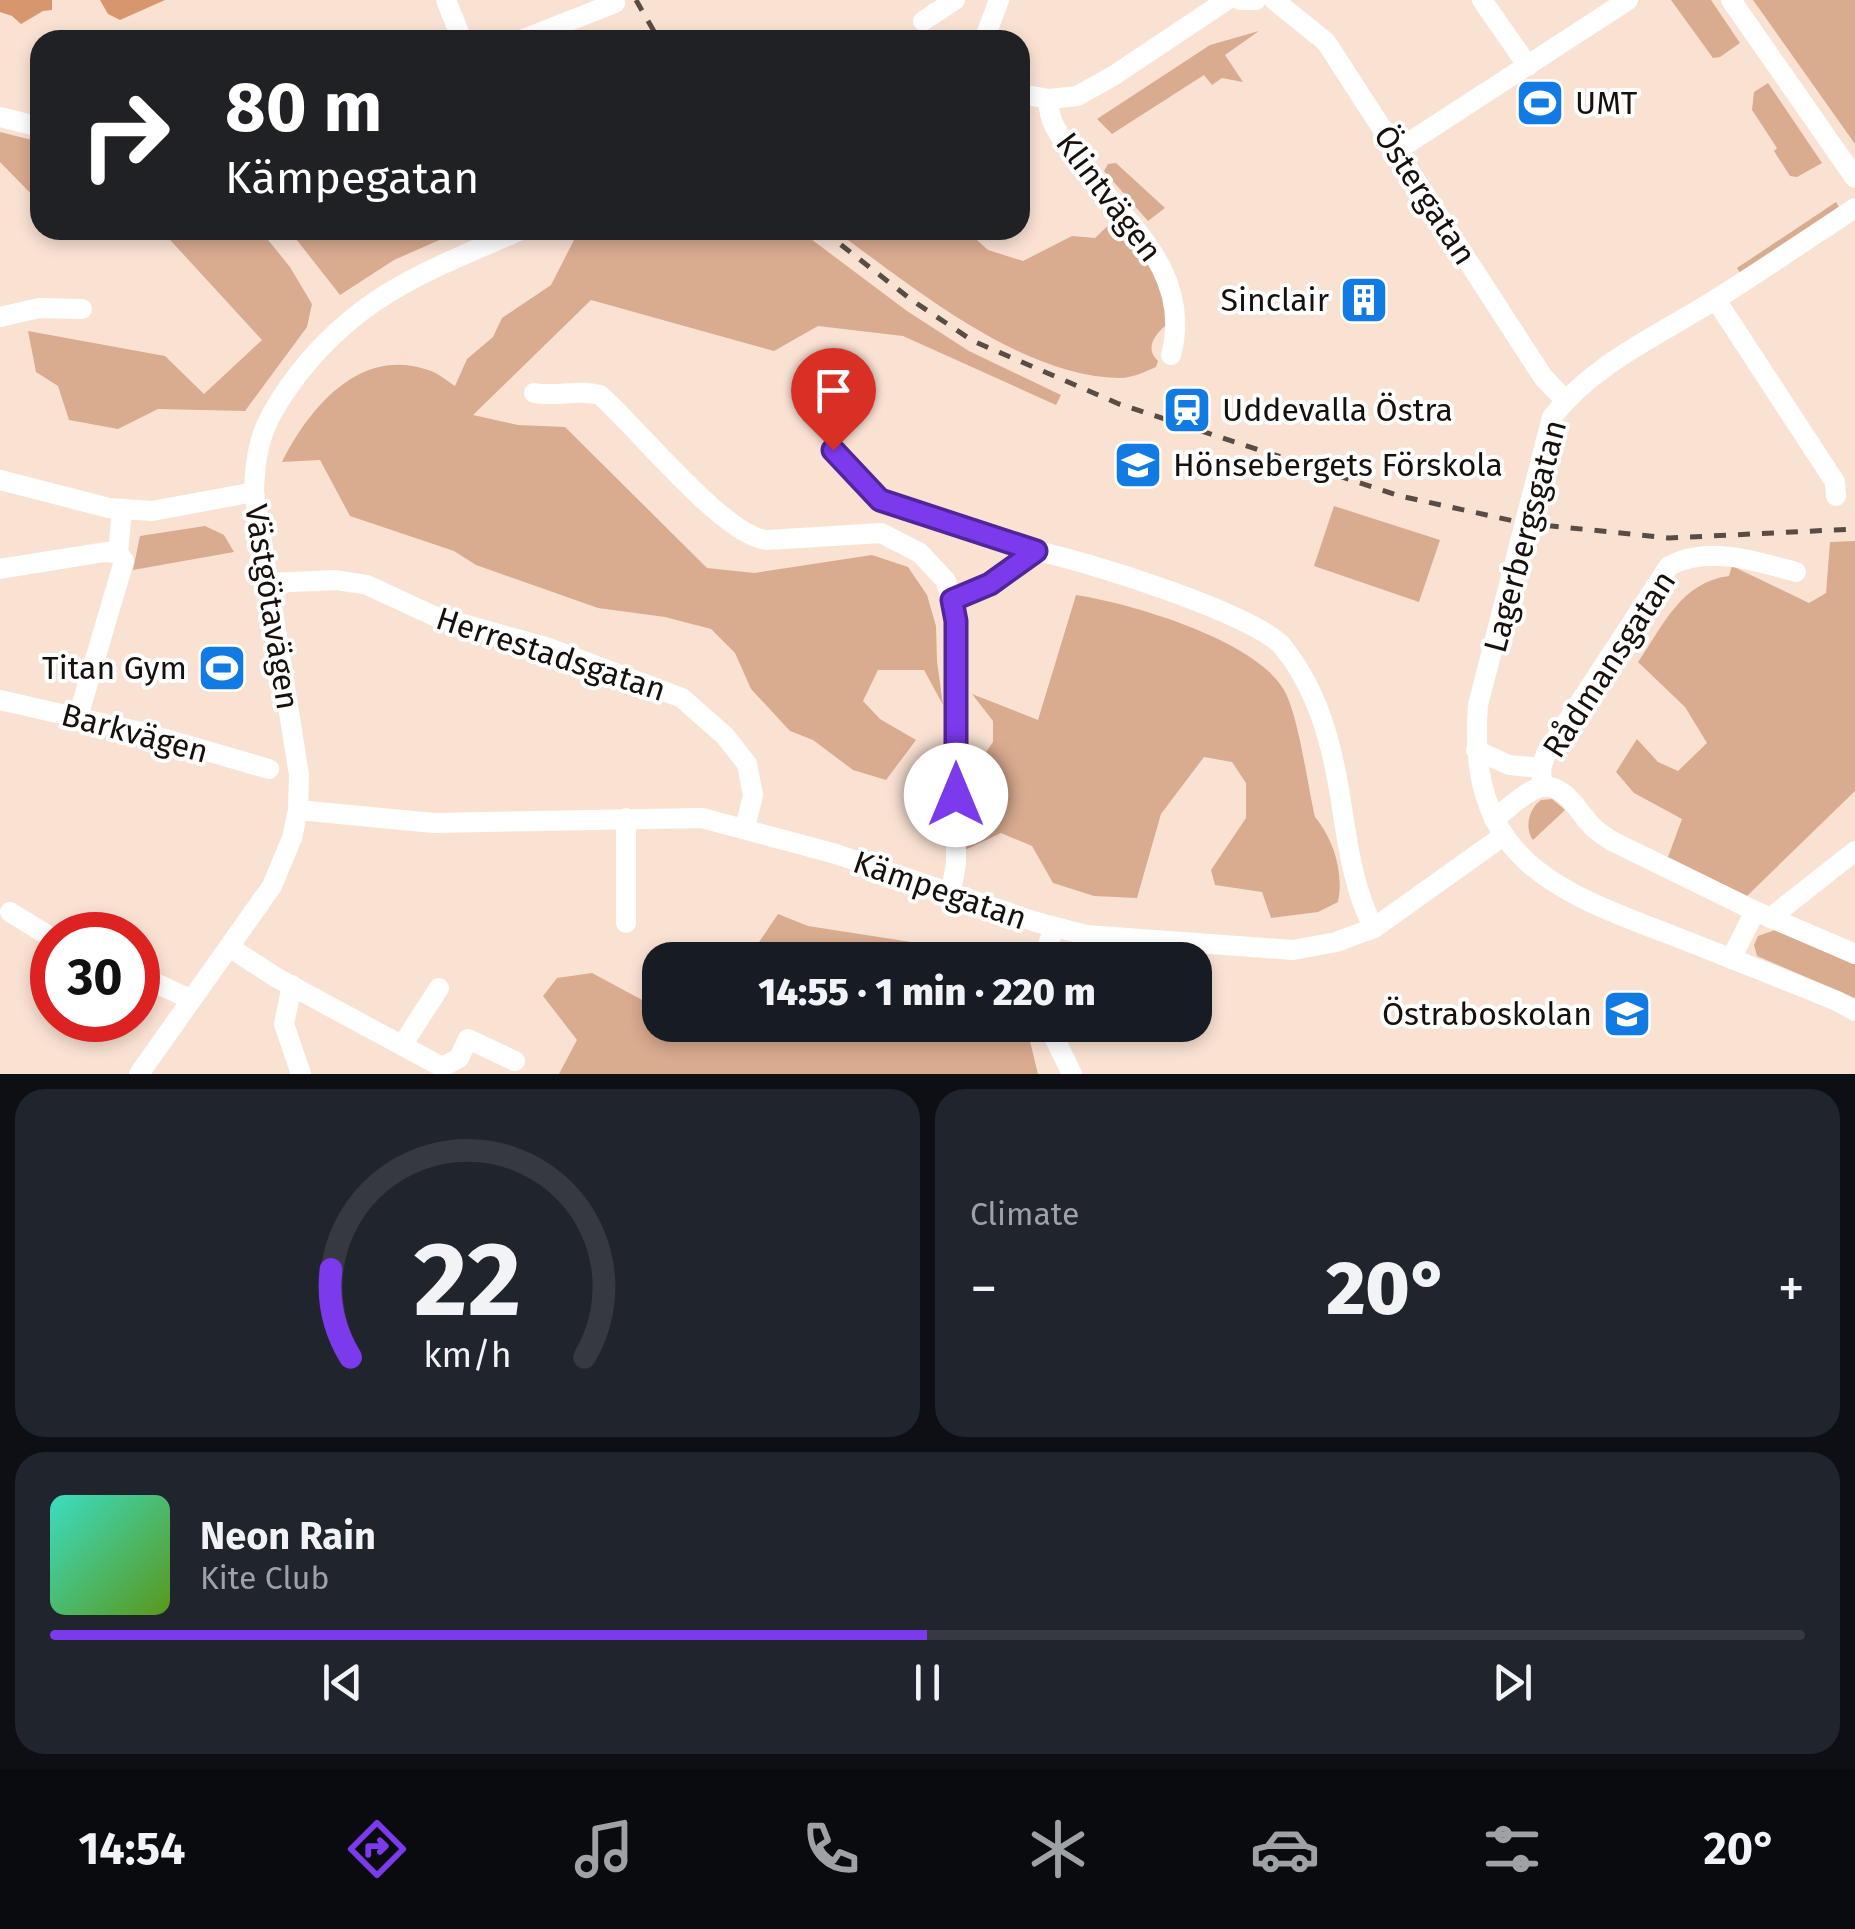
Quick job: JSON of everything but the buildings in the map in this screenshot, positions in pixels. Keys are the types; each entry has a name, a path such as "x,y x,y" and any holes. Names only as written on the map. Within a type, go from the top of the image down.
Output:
{"street":[{"path":"446,0 458,30"},
{"path":"923,21 955,0"},
{"path":"1240,0 1256,0"},
{"name":"Östergatan","path":"1274,0 1326,42 1543,376 1565,400"},
{"path":"1482,0 1528,66"},
{"path":"1396,151 1628,0"},
{"path":"1731,0 1855,178"},
{"path":"544,30 614,1"},
{"path":"1030,96 1049,99 1076,96 1219,6"},
{"name":"Klintvägen","path":"1049,99 1048,112 1056,130 1084,170 1142,234 1164,271 1176,318 1171,354"},
{"path":"0,117 30,124"},
{"name":"Lagerbergsgatan","path":"1499,828 1476,750 1478,706 1552,417 1565,400 1605,366 1716,300 1855,208"},
{"name":"Västgötavägen","path":"139,1074 272,886 286,858 298,810 299,775 254,492 255,460 263,431 294,381 333,334 366,305 392,289 500,240"},
{"path":"1716,300 1835,482 1836,496"},
{"path":"0,317 39,308 82,309"},
{"path":"534,393 555,397 578,392 600,395 694,488 750,536 768,540 881,532 920,552 946,581 956,621 956,864 950,891"},
{"path":"833,450 880,500 1036,551 1076,558 1247,621 1281,644 1304,678 1326,724 1359,892 1374,928"},
{"path":"0,480 122,510 152,511 254,492"},
{"path":"118,554 122,510"},
{"path":"952,600 990,584 1036,551"},
{"path":"0,569 105,552 118,554 124,561 78,717"},
{"name":"Rådmansgatan","path":"1476,750 1542,777 1546,754 1669,566 1681,560 1714,556 1751,560 1796,572"},
{"name":"Herrestadsgatan","path":"268,583 336,580 367,585 434,616 548,648 660,686 682,698 724,736 747,764 753,795 745,828"},
{"name":"Barkvägen","path":"0,700 78,717 269,770"},
{"path":"1542,777 1566,795 1593,828 1612,841 1762,915 1855,954"},
{"name":"Kämpegatan","path":"298,810 434,823 702,818 1086,935 1293,950 1336,942 1374,928 1499,828 1542,777"},
{"path":"626,818 626,922"},
{"path":"1499,828 1537,872 1578,898 1855,1011"},
{"path":"1731,958 1762,915 1855,851"},
{"path":"10,912 30,924"},
{"path":"1049,942 1054,927"},
{"path":"229,947 442,1067 459,1058 468,1039 516,1061"},
{"path":"160,985 190,1000"},
{"path":"292,985 284,1024 302,1074"},
{"path":"403,1044 438,988"},
{"path":"1056,1042 1072,1074"}],"shaded area":[{"path":"0,0 52,0 52,10 21,24 0,12"},
{"path":"100,0 165,0 120,20 108,14"},
{"path":"1671,0 1711,0 1740,43 1713,58"},
{"path":"1753,0 1855,0 1855,144"},
{"path":"1259,31 1225,55 1243,82 1222,78 1212,85 1204,75 1112,134 1097,119 1210,45"},
{"path":"1768,83 1822,163 1797,177 1790,176 1752,110 1754,92"},
{"path":"0,132 30,140 30,193 0,162"},
{"path":"1116,163 1165,208 1148,221 1104,171 1108,164"},
{"path":"1836,202 1839,207 1740,273 1737,268"},
{"path":"1118,216 1156,269 1168,323 1152,345 1158,361 1156,367 1134,376 1081,373 1005,345 932,301 848,240 977,240 988,250 1023,261 1072,236 1095,238"},
{"path":"170,240 268,240 312,304 307,327 245,411 158,409 118,429 69,420 58,386 36,372 28,331 165,356 204,394 262,340"},
{"path":"297,240 439,240 394,260 340,295"},
{"path":"574,240 812,240 907,311 969,351 1061,395 1056,405 903,336 818,326 774,351 591,300 473,415 518,425 565,427 707,568 754,573 872,555 908,567 927,595 936,626 943,705 924,670 878,670 863,701 880,719 916,740 886,780 853,770 813,740 790,731 751,689 735,653 711,629 665,617 598,608 476,565 454,551 350,516 320,460 282,462 322,403 359,374 403,365 432,371 455,386 467,359 493,337 502,318 551,285"},
{"path":"1334,506 1440,540 1419,602 1314,566"},
{"path":"205,526 224,535 234,552 133,570 140,536"},
{"path":"1855,541 1855,791 1747,896 1668,857 1682,819 1634,793 1616,772 1637,739 1658,762 1678,771 1707,743 1685,707 1638,662 1686,596 1712,580 1729,576 1732,566 1809,603 1826,593 1830,542"},
{"path":"1076,595 1194,628 1225,642 1274,676 1292,708 1315,817 1336,857 1338,902 1318,912 1271,918 1262,892 1215,885 1211,870 1246,818 1246,783 1232,762 1204,757 1161,814 1137,898 1094,896 1053,883 1032,846 1001,833 965,850 965,791 993,742 993,721 972,694 1038,720"},
{"path":"1552,799 1565,810 1533,840 1528,824 1531,813 1541,800"},
{"path":"778,914 808,926 911,942 759,942"},
{"path":"1775,930 1855,960 1855,998 1757,956 1754,945 1758,936"},
{"path":"592,973 642,1000 642,1042 1030,1042 1038,1074 559,1074 577,1040 543,996 557,978"}],"railway":[{"path":"636,0 653,30"},
{"path":"835,240 913,301 973,341 1119,404 1400,496 1523,523 1669,538 1855,529"}],"place":[{"name":"UMT","path":"1540,103"},
{"name":"Sinclair","path":"1364,300"},
{"name":"Uddevalla Östra","path":"1187,410"},
{"name":"Hönsebergets Förskola","path":"1138,465"},
{"name":"Titan Gym","path":"222,668"},
{"name":"Östraboskolan","path":"1627,1014"}],"route":[{"path":"833,450 880,500 1036,551 990,584 952,600 956,621 956,795"}]}
